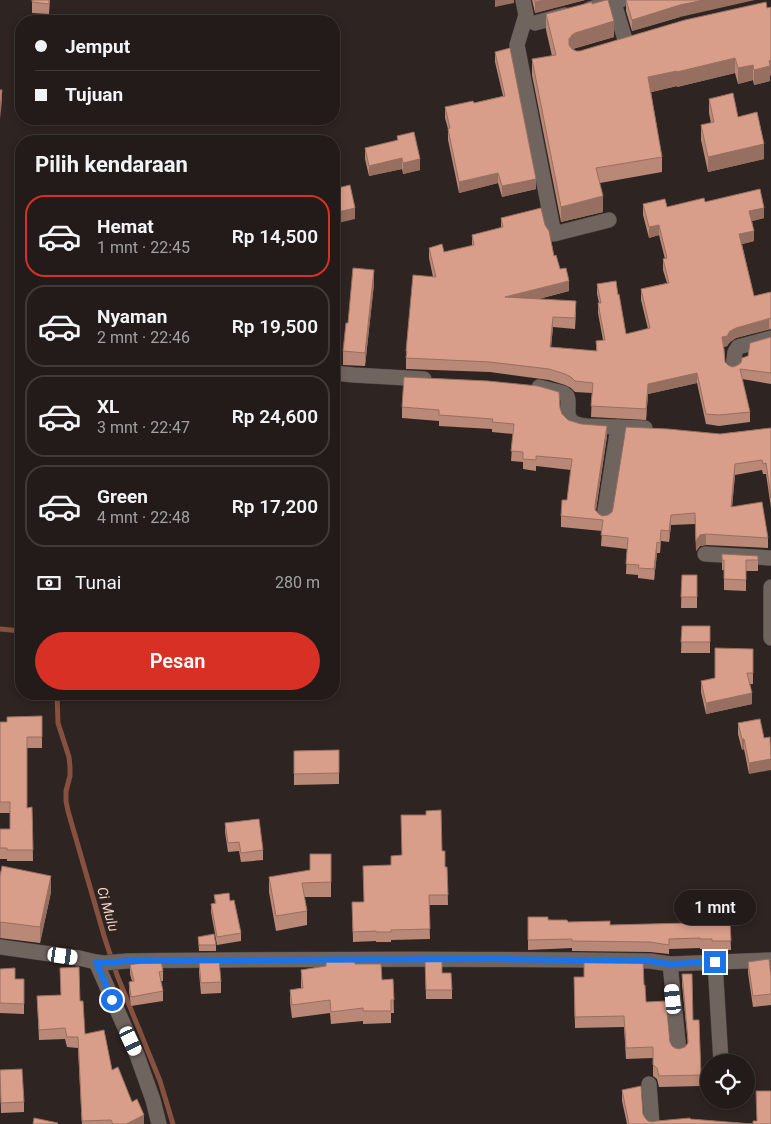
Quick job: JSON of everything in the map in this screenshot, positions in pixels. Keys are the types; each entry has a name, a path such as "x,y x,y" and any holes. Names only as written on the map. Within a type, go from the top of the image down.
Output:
{"street":[{"path":"523,0 526,15 517,45 554,234 609,220"},
{"path":"535,23 617,1 631,41 610,47"},
{"path":"732,368 735,352 738,347 771,338"},
{"path":"340,374 436,380"},
{"path":"526,386 563,393 567,396 569,400 568,412 572,423 587,426 660,429"},
{"path":"604,517 618,427"},
{"path":"705,554 771,558"},
{"path":"771,587 771,638"},
{"path":"0,947 79,958 100,963 127,961 532,959 650,961 670,964 771,960"},
{"path":"715,962 720,1054"},
{"path":"100,963 138,1055 160,1124"},
{"path":"670,964 679,1051"},
{"path":"649,1084 652,1124"}],"building":[{"path":"32,0 49,0 49,4 32,2"},
{"path":"608,0 614,21 572,35 569,39 569,45 572,49 580,51 685,20 766,2 767,8 771,7 770,66 754,70 753,65 738,68 735,58 648,77 662,157 596,168 603,196 561,207 532,59 556,55 546,14"},
{"path":"626,0 704,0 680,5 632,20"},
{"path":"510,48 536,179 502,186 498,173 459,182 445,107 505,96 495,52"},
{"path":"0,90 2,90 0,109"},
{"path":"733,93 738,117 757,112 764,144 708,157 701,125 714,122 709,99"},
{"path":"414,132 420,159 403,163 402,158 369,166 365,148 398,140 397,136"},
{"path":"350,185 355,208 340,212 340,188"},
{"path":"760,189 764,208 749,211 754,231 739,234 754,296 771,292 771,318 736,328 730,331 727,336 722,337 725,362 732,367 741,363 742,358 748,356 750,343 771,337 771,373 740,369 750,412 719,415 706,414 697,373 648,384 646,409 591,406 593,383 575,381 565,374 549,369 490,362 406,358 413,275 436,277 429,248 442,244 444,252 474,245 472,235 503,227 501,218 541,208 545,225 549,231 554,256 556,255 560,269 566,268 569,281 505,297 576,301 575,318 553,317 550,347 597,351 596,341 605,340 598,303 601,303 597,284 616,281 626,334 650,328 641,289 669,283 663,259 667,258 659,225 649,227 643,204 665,199 667,207 704,198 705,202"},
{"path":"353,268 374,270 365,353 343,351 346,323 348,323"},
{"path":"404,377 488,381 538,386 559,392 560,408 562,414 568,420 581,424 607,426 595,505 595,510 602,516 612,512 626,427 720,434 771,428 771,498 766,463 763,464 762,460 735,464 731,507 762,502 768,538 706,534 700,535 696,541 695,513 671,515 669,531 661,530 660,543 657,542 654,569 638,568 639,565 626,564 628,538 601,535 603,520 561,516 562,500 567,500 572,459 536,456 536,460 523,459 523,452 511,451 514,424 492,422 493,419 439,415 439,410 402,407"},
{"path":"722,554 758,556 758,560 746,560 746,580 724,579 724,560 722,560"},
{"path":"682,575 697,575 697,597 681,597"},
{"path":"682,626 710,626 710,642 681,642"},
{"path":"715,648 753,649 753,673 747,673 752,693 706,703 701,681 715,678"},
{"path":"42,716 42,737 27,737 27,808 32,807 33,850 7,850 7,848 0,848 0,829 10,829 10,802 0,802 0,722 7,722 7,717"},
{"path":"760,719 764,738 770,737 771,759 749,763 744,739 742,739 738,723"},
{"path":"339,750 339,773 294,774 294,751"},
{"path":"441,810 442,851 445,851 448,895 429,895 430,929 353,932 352,902 364,902 363,866 391,865 391,856 402,855 401,815 426,815 426,811"},
{"path":"259,819 263,850 241,853 239,842 228,843 225,823"},
{"path":"310,854 331,854 331,882 302,883 307,911 276,916 269,877 310,870"},
{"path":"2,866 51,876 40,927 0,922 0,876"},
{"path":"229,893 230,901 234,900 241,933 217,937 211,904 216,903 214,895"},
{"path":"528,917 548,917 548,920 567,920 568,922 610,921 610,925 730,922 731,941 712,941 712,939 700,938 669,939 669,945 650,942 572,941 572,939 528,940"},
{"path":"214,934 216,945 199,945 198,937"},
{"path":"354,957 355,964 381,964 382,980 393,979 394,1000 391,1000 391,1011 363,1011 363,1008 331,1012 330,1000 292,1005 290,990 303,988 301,970 326,966 326,960"},
{"path":"584,958 643,959 646,1002 666,1001 670,1042 672,1046 679,1049 685,1047 688,1043 682,974 692,974 693,1020 699,1020 700,1075 659,1076 657,1068 653,1065 653,1047 626,1048 624,1016 575,1017 574,977 584,977"},
{"path":"202,959 219,959 221,982 201,983 199,962 202,962"},
{"path":"769,959 771,994 753,996 748,962"},
{"path":"425,960 442,960 442,973 451,973 452,990 426,990"},
{"path":"161,961 163,971 159,972 163,991 131,997 129,982 134,981 130,965"},
{"path":"79,967 80,1001 83,1001 85,1034 104,1030 112,1070 118,1067 132,1102 137,1099 144,1115 126,1124 113,1124 111,1120 82,1121 78,1037 67,1037 65,1028 39,1030 37,996 61,995 60,968"},
{"path":"15,968 15,979 24,979 24,1004 0,1003 0,969"},
{"path":"22,1069 24,1102 1,1103 0,1070"},
{"path":"641,1086 643,1114 648,1121 690,1118 753,1124 629,1124 622,1090"},
{"path":"756,1091 771,1091 771,1124 753,1124 753,1121 757,1121"},
{"path":"34,1118 58,1123 33,1124"}],"waterway":[{"name":"Ci Mulu","path":"0,629 15,630"},
{"name":"Ci Mulu","path":"57,700 58,723 69,757 70,767 66,791 68,811 117,975 160,1081 173,1124"}],"route":[{"path":"112,1000 96,962 493,959 650,961 670,964 715,962"}]}
